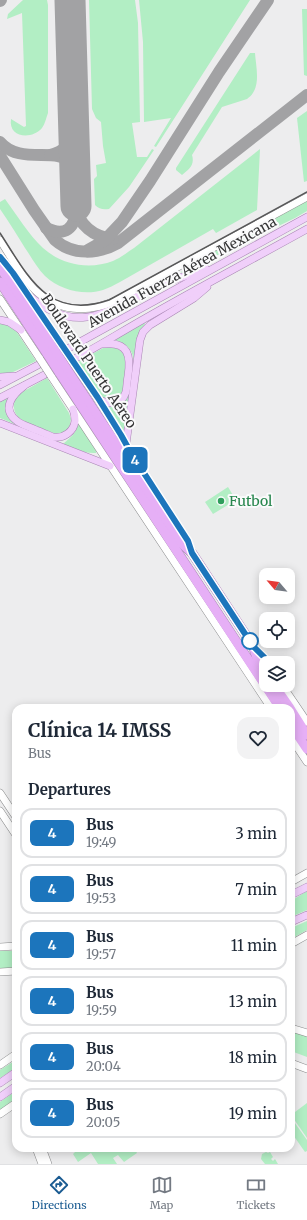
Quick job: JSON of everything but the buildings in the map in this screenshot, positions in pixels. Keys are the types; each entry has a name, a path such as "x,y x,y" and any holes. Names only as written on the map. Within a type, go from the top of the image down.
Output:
{"highway":[{"path":"0,267 52,354"},
{"path":"0,282 52,354 182,544 192,553"},
{"path":"62,369 138,491 277,704"},
{"path":"138,491 138,507"},
{"name":"Boulevard Puerto Aéreo","path":"192,553 253,646"},
{"path":"222,633 234,639"},
{"path":"253,646 259,662"},
{"path":"279,692 287,704"},
{"path":"295,717 307,735"},
{"path":"295,731 307,749"}],"main road":[{"path":"0,240 24,277 40,295 62,307 88,309 109,304 121,298 307,197"},
{"name":"Avenida Fuerza Aérea Mexicana","path":"0,385 52,354 307,218"},
{"name":"Avenida Fuerza Aérea Mexicana","path":"0,398 62,369 130,326 307,229"},
{"path":"27,294 44,306 62,315 74,317 92,316 112,310 158,287 238,256"},
{"name":"Boulevard Puerto Aéreo","path":"0,257 27,294 52,354 62,369 98,398 131,453 188,541 192,553"},
{"path":"126,444 140,340 143,332 150,325 194,298 222,275"},
{"name":"Boulevard Puerto Aéreo","path":"0,299 21,330 52,354"},
{"path":"0,320 9,322 21,330"},
{"path":"98,398 104,402 115,403 122,398 126,390 130,364 127,352 123,348 114,344 102,345"},
{"name":"Boulevard Puerto Aéreo","path":"62,369 73,408 268,704"},
{"path":"0,377 20,374"},
{"path":"24,386 12,396 9,405 11,415 18,422 52,437 61,437 69,433 74,426 75,420 73,408"},
{"path":"0,423 110,466"},
{"name":"Boulevard Puerto Aéreo","path":"253,646 263,656"},
{"path":"287,692 295,704"},
{"path":"295,704 307,722"},
{"path":"295,744 307,762"},
{"path":"0,793 12,811"},
{"path":"0,811 12,829"},
{"path":"295,880 307,873"},
{"path":"295,893 307,887"},
{"path":"295,921 307,915"},
{"path":"295,942 307,935"},
{"path":"0,947 12,946"},
{"path":"0,972 12,971"},
{"path":"295,1029 307,1033"},
{"path":"0,1065 12,1057"},
{"path":"295,1064 307,1069"},
{"path":"0,1083 12,1075"},
{"path":"0,1097 12,1089"},
{"path":"0,1114 12,1106"},
{"path":"42,1160 48,1164"}],"green space":[{"path":"23,0 47,0 48,5 48,113 42,128 38,132 27,135 17,133 13,130 11,125 11,119 24,127 26,126 22,13 7,19 8,14"},
{"path":"89,0 135,0 138,23 140,122 132,123 137,157 147,157 152,149 154,150 129,187 109,209 103,209 95,205 94,179 97,176 96,165 106,163 101,122 96,118 92,109"},
{"path":"139,0 250,0 156,147 154,146 171,118 144,122 143,42"},
{"path":"302,9 307,9 307,76 304,75"},
{"path":"250,53 255,53 257,78 255,90 247,99 222,107 192,155 193,162 191,166 182,175 176,170 176,168"},
{"path":"307,111 307,181 304,182 297,118"},
{"path":"260,149 257,210 216,233 213,229 120,282 96,292 80,292 65,288 51,281 45,276 39,270 0,209 0,202 5,199 28,231 50,254 67,262 76,264 104,264 116,260 134,248"},
{"path":"307,201 307,211 295,218 181,273 183,269 257,228 283,211"},
{"path":"2,322 14,328 36,361 9,374 0,374 0,323"},
{"path":"144,322 145,324 140,332 134,360 128,347 115,340"},
{"path":"107,347 118,350 127,358 124,392 114,400 106,399 99,394 78,362"},
{"path":"47,378 69,413 71,419 69,429 62,433 53,433 22,420 14,410 14,402 19,394"},
{"path":"130,390 125,429 122,431 107,405"},
{"path":"9,395 8,401 17,425 0,418 0,401"},
{"path":"78,423 96,453 83,452 63,444 75,432"},
{"name":"Futbol","path":"228,487 236,500 213,514 205,502"},
{"path":"307,891 307,910 295,915 295,898"},
{"path":"307,921 307,930 295,937 295,926"},
{"path":"0,951 12,951 12,969 0,970"},
{"path":"295,1030 307,1035 307,1057 295,1052"},
{"path":"12,1062 12,1070 0,1078 0,1070"},
{"path":"12,1094 12,1103 0,1111 0,1102"},
{"path":"307,1103 307,1138 295,1121 295,1112"},
{"path":"295,1123 307,1140 307,1151 305,1152 295,1138"},
{"path":"75,1152 137,1153 124,1162 118,1155 113,1158 117,1164 98,1164 91,1153 78,1162 73,1154"},
{"path":"270,1152 273,1157 271,1159 273,1161 275,1159 278,1164 265,1164 261,1159 262,1154"}],"taxiway":[{"path":"88,250 104,241 122,222 150,181 219,72 268,0"},
{"path":"0,156 55,240 70,249 86,252 94,251 111,247 118,243 307,95"},
{"path":"50,155 63,150 69,144 74,131"},
{"path":"0,142 8,149 17,153 64,158 70,162 76,180"},
{"path":"76,206 80,219 88,229 99,236 113,239"},
{"path":"46,228 59,232 68,229 74,222 76,209"}],"runway":[{"path":"70,0 76,206"}],"railway":[{"path":"0,233 20,265 42,290 55,299 70,304 88,305 109,300 307,192"}],"bus line":[{"name":"4","path":"0,257 13,273 98,398 131,453 188,541 192,553 253,646 263,656"}],"place":[{"name":"Futbol","path":"221,501"}]}
